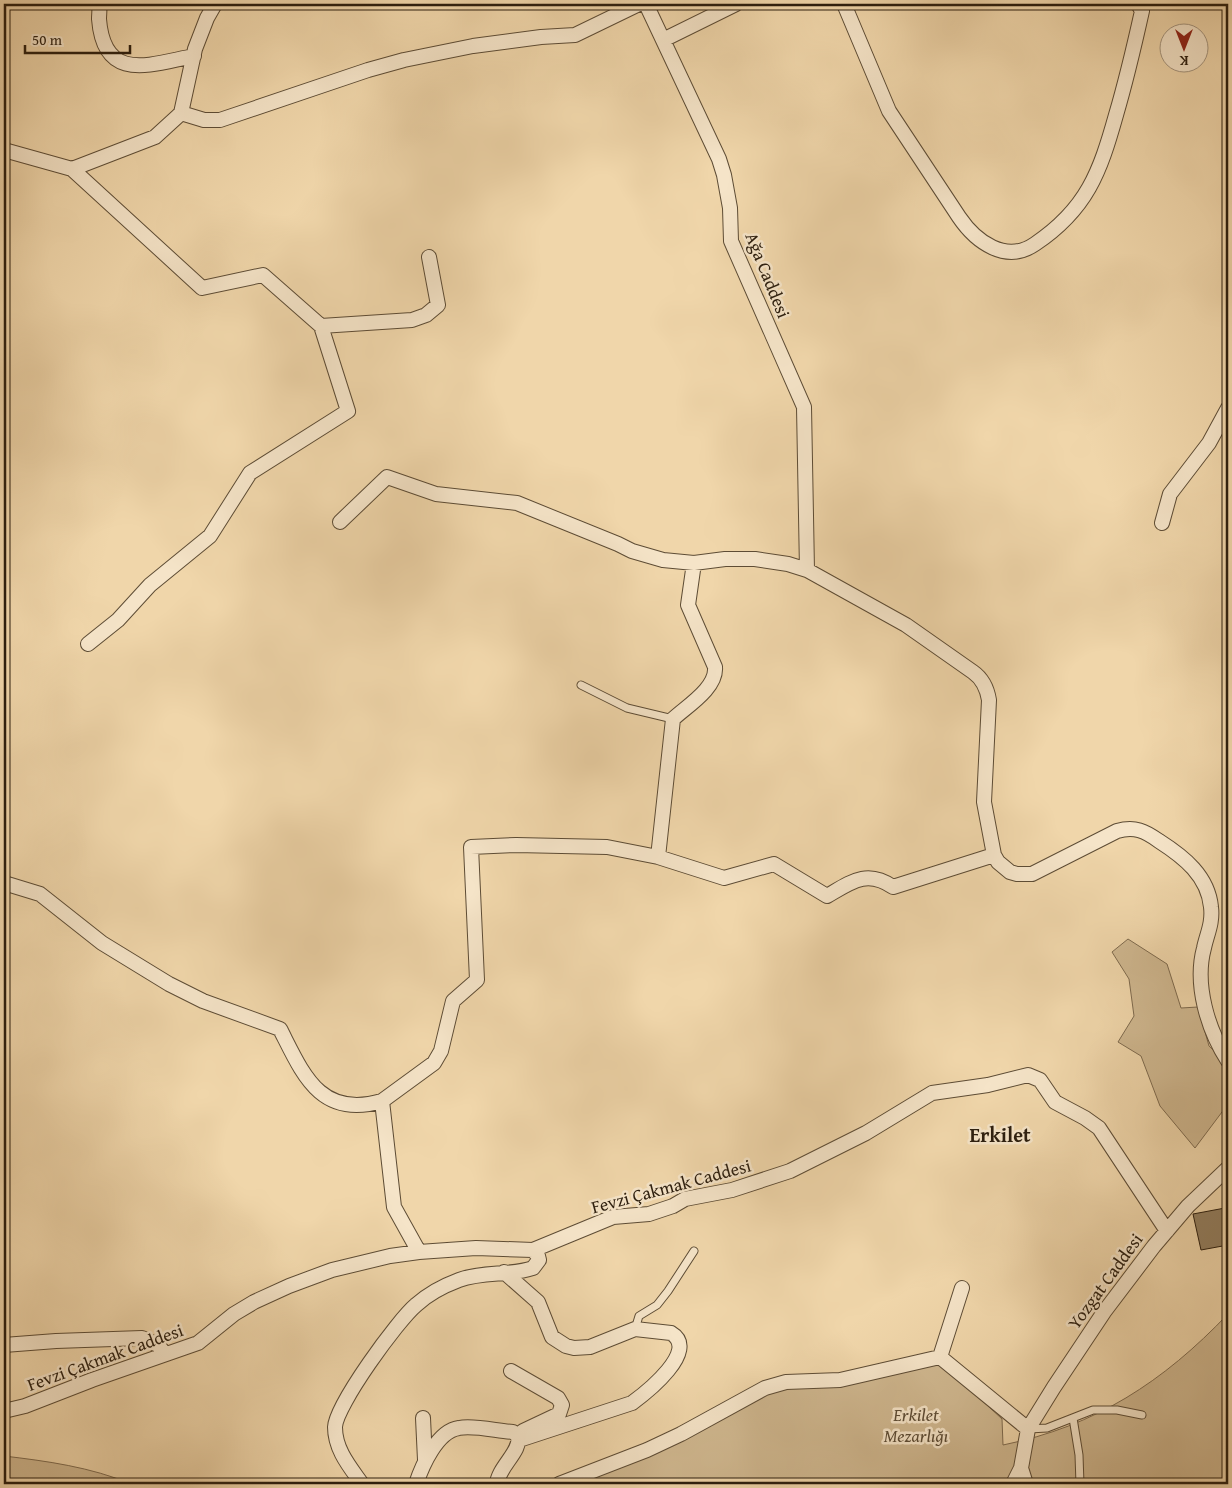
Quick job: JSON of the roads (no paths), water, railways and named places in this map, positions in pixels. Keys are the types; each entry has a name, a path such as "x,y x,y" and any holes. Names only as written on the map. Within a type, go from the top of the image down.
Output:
{"street":[{"path":"99,4 100,28 106,46 115,59 122,63 136,66 194,56"},
{"path":"72,169 155,137 164,131 181,112 200,34 215,4"},
{"path":"181,112 204,120 220,120 368,70 404,60 482,44 575,35 639,4"},
{"name":"Ağa Caddesi","path":"646,4 719,159 730,208 731,240 804,407 807,570"},
{"path":"663,40 736,4"},
{"path":"844,4 889,111 965,227 981,241 1004,251 1016,252 1029,248 1060,225 1080,202 1097,173 1104,158 1130,70 1142,12 1138,4"},
{"path":"4,150 72,169 202,288 263,275 321,326 348,412 250,473 210,536 150,585 118,620 88,644"},
{"path":"321,326 404,322 420,318 438,305 429,257"},
{"path":"1162,523 1170,494 1209,442 1228,408"},
{"path":"340,522 388,477 436,494 517,503 647,556 663,560 694,563 724,559 755,559 788,564 807,570 906,624 983,680 989,700 984,802 994,855 1003,867 1017,874 1032,874 1117,831 1131,828 1145,831 1183,857 1200,877 1209,896 1212,918 1204,948 1202,985 1208,1021 1228,1061"},
{"path":"658,857 673,719 712,684 715,673 688,605 694,563"},
{"path":"4,883 40,894 102,943 168,984 203,1001 280,1028 308,1081 323,1094 336,1101 351,1105 367,1105 382,1101 434,1063 441,1051 453,1001 477,980 471,847 516,845 607,847 658,857 724,878 774,864 827,896 857,880 872,878 893,887 994,855"},
{"name":"Fevzi Çakmak Caddesi","path":"4,1411 25,1406 92,1380 198,1343 241,1310 289,1286 332,1270 362,1262 419,1252 476,1248 533,1250 613,1217 648,1214 673,1206 685,1199 732,1190 790,1171 866,1133 932,1093 988,1085 1028,1075 1040,1080 1055,1102 1099,1128 1167,1231"},
{"path":"382,1101 394,1207 419,1252"},
{"name":"Yozgat Caddesi","path":"1028,1429 1104,1312 1188,1206 1228,1168"},
{"path":"362,1484 339,1448 335,1431 336,1422 341,1406 388,1336 404,1316 416,1305 444,1287 474,1275 534,1268 539,1260 533,1250"},
{"path":"416,1484 425,1460 445,1434 456,1428 472,1428 517,1437 632,1402 654,1386 678,1354 679,1340 671,1332 635,1329 590,1347 574,1348 566,1346 552,1337 538,1302 504,1272"},
{"path":"940,1357 962,1288"},
{"path":"4,1345 142,1338 158,1345 165,1354"},
{"path":"940,1357 1028,1429 1021,1468 1013,1484"},
{"path":"559,1484 647,1450 681,1434 765,1388 786,1382 840,1380 940,1357"},
{"path":"511,1372 558,1398 562,1405 559,1414 517,1437"},
{"path":"423,1418 425,1460"},
{"path":"497,1484 499,1473 518,1444 517,1437"},
{"path":"1021,1468 1026,1484"}],"lane":[{"path":"581,685 626,708 673,719"},
{"path":"635,1329 639,1316 657,1305 668,1292 694,1251"},
{"path":"1028,1429 1046,1428 1093,1410 1117,1410 1142,1415"},
{"path":"1073,1418 1079,1455 1080,1484"}],"district":[{"name":"Erkilet","path":"1000,1134"}],"park label":[{"name":"Erkilet Mezarlığı","path":"916,1424"}]}
